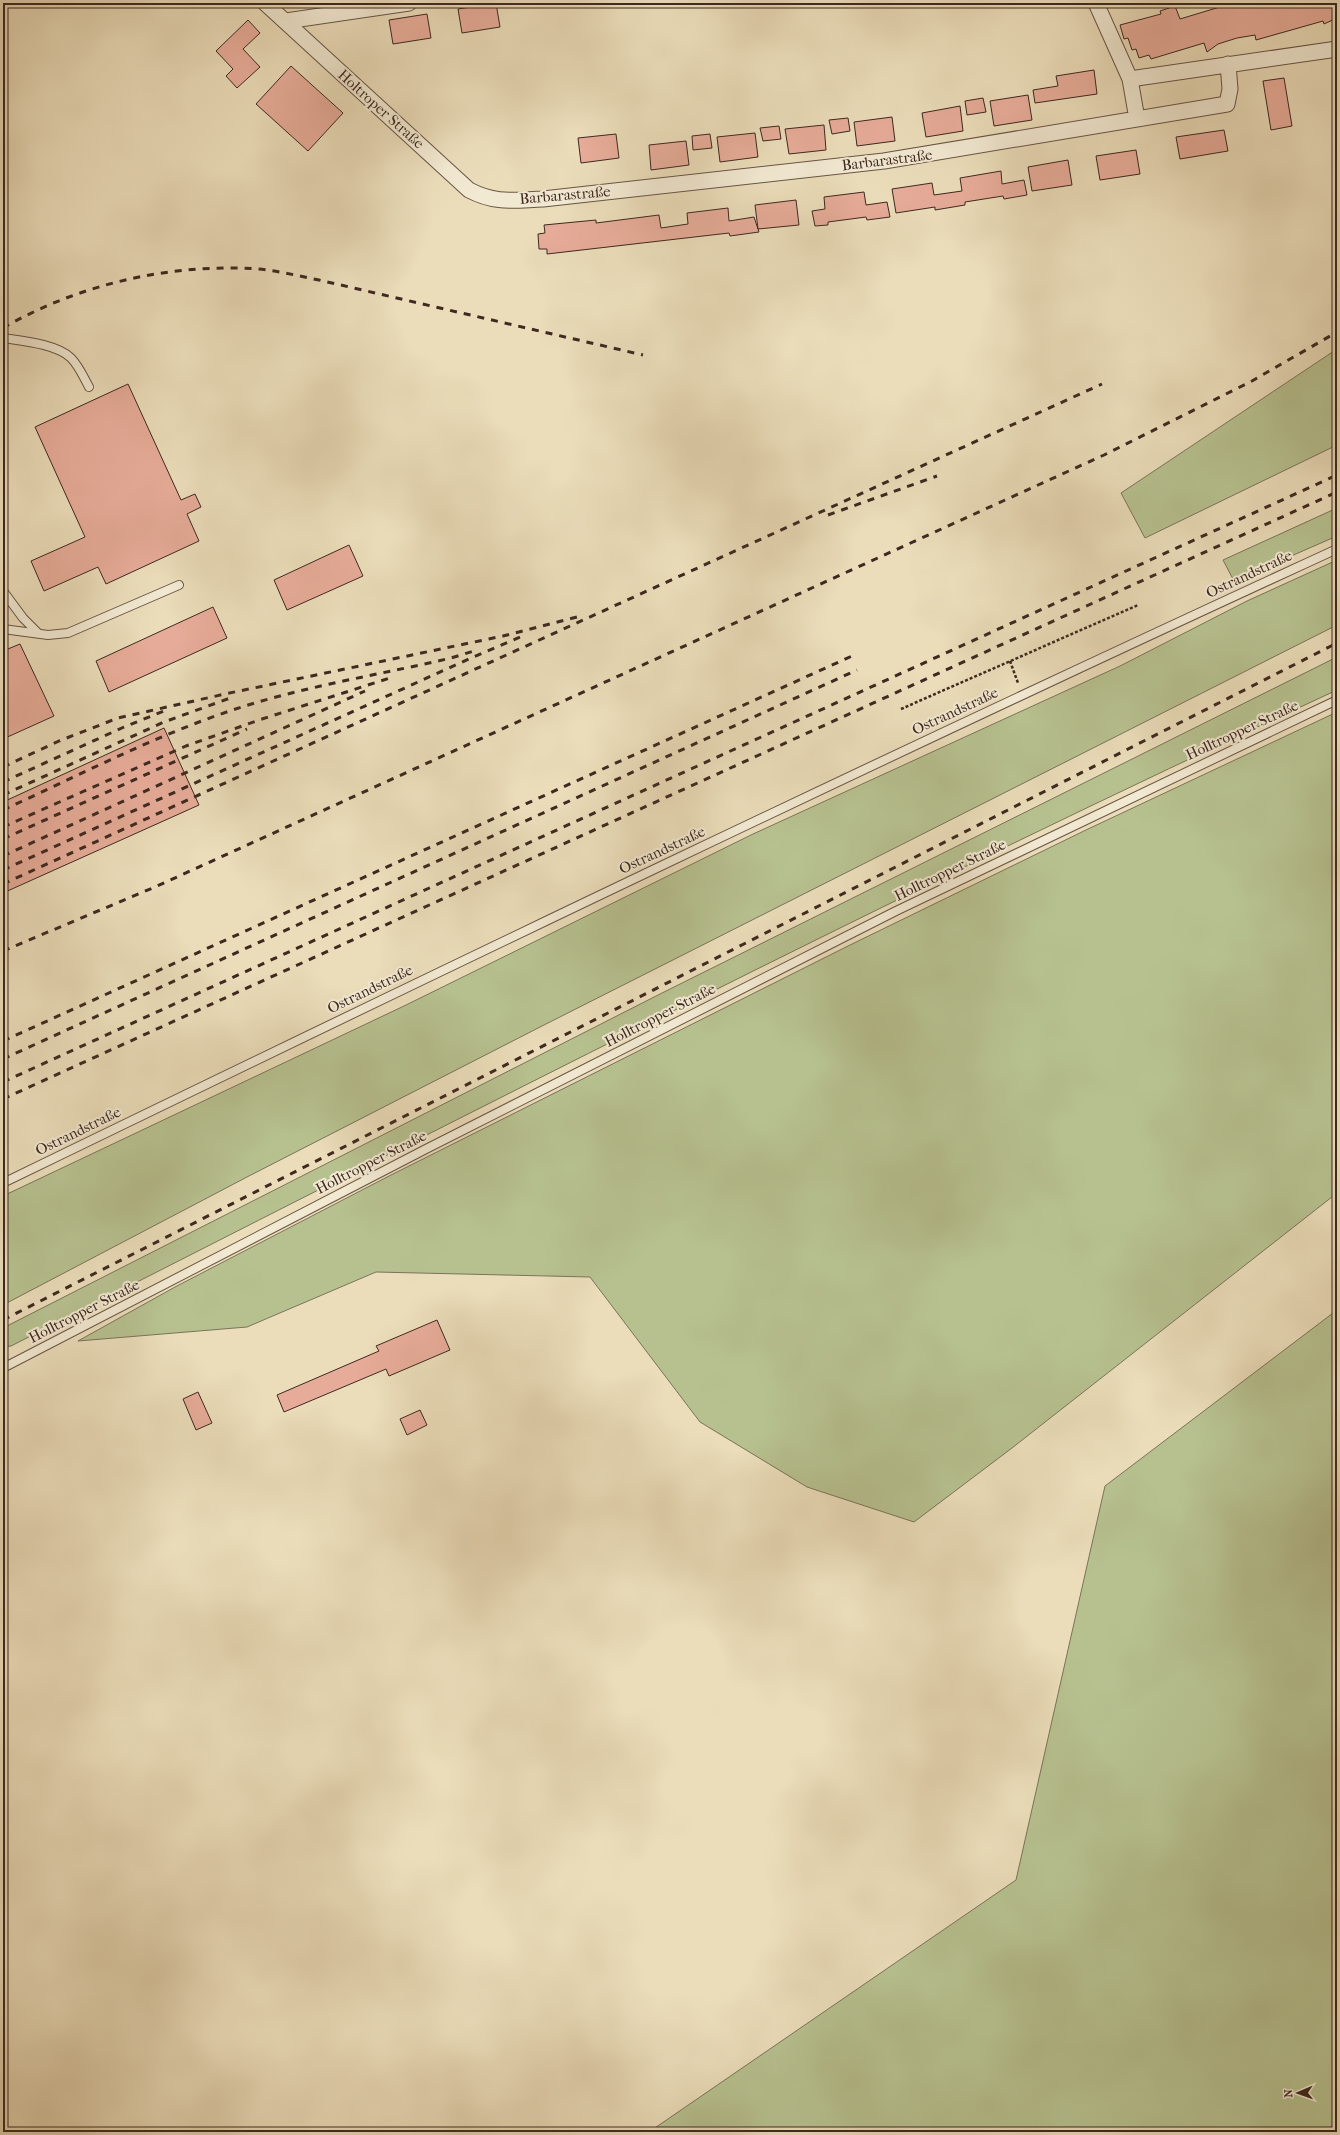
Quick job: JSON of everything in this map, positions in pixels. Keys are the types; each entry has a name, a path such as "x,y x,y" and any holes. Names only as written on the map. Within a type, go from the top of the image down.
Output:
{"street":[{"name":"Holtroper Straße","path":"265,3 470,190 485,198 504,200"},
{"path":"286,21 409,3"},
{"path":"1096,3 1130,79 1137,119"},
{"path":"1130,79 1337,49"},
{"name":"Barbarastraße","path":"504,200 542,199 884,161 1227,104 1230,89 1228,64"}],"lane":[{"path":"3,338 29,342 63,353 71,358 89,387"},
{"name":"Ostrandstraße","path":"3,1183 369,1005 1023,695 1337,550"},
{"path":"3,629 38,634 58,634 80,630 179,585"},
{"path":"3,591 23,618 38,634"},
{"name":"Holltropper Straße","path":"3,1368 426,1149 896,912 1337,700"}],"path":[{"path":"901,708 1138,605"},
{"path":"1010,661 1023,695"},
{"path":"1327,2132 1337,2123"}],"green space":[{"path":"1337,349 1337,445 1145,538 1121,493"},
{"path":"1337,508 1337,536 1234,581 1223,560"},
{"path":"1337,560 1337,625 544,1025 247,1177 3,1305 3,1196 404,1006 753,834 1120,666 1247,601"},
{"path":"1337,657 1337,690 1169,768 1003,848 671,1012 11,1346 3,1347 3,1328 660,994"},
{"path":"1337,712 1337,1193 1012,1448 914,1522 807,1487 700,1422 590,1277 376,1272 247,1327 78,1341 175,1287 391,1175 850,945 1088,829"},
{"path":"1337,1310 1337,2132 649,2132 1016,1880 1105,1486"}],"building":[{"path":"496,3 500,27 462,33 458,9"},
{"path":"1233,3 1239,6 1251,3 1337,3 1337,18 1324,24 1323,21 1256,40 1255,35 1237,38 1218,44 1207,52 1204,43 1151,59 1149,55 1139,58 1136,49 1132,50 1128,38 1124,39 1120,25 1161,14 1160,11 1175,6 1180,19"},
{"path":"427,14 431,38 393,44 389,20"},
{"path":"248,20 260,33 243,49 260,67 237,88 226,76 233,69 216,51"},
{"path":"291,66 343,113 308,151 256,104"},
{"path":"1094,70 1097,94 1035,103 1033,90 1058,86 1056,76"},
{"path":"1284,78 1292,126 1271,130 1263,81"},
{"path":"1028,95 1032,120 994,126 990,101"},
{"path":"983,98 986,112 967,115 965,101"},
{"path":"960,106 963,131 926,137 922,113"},
{"path":"892,117 895,141 857,146 854,122"},
{"path":"848,118 850,131 832,134 829,120"},
{"path":"824,125 826,150 789,154 785,129"},
{"path":"779,126 781,139 763,141 760,128"},
{"path":"1224,130 1228,151 1180,159 1176,137"},
{"path":"755,133 758,157 720,162 717,137"},
{"path":"616,134 619,158 581,163 578,138"},
{"path":"710,134 712,148 693,150 692,136"},
{"path":"686,141 689,165 651,170 649,145"},
{"path":"1136,150 1140,174 1100,180 1096,156"},
{"path":"1068,160 1072,185 1032,191 1028,167"},
{"path":"1001,171 1002,184 1024,180 1027,195 1004,199 1003,196 965,202 965,205 935,210 935,207 896,213 892,189 932,183 934,195 962,191 960,178"},
{"path":"864,192 866,205 887,202 890,217 867,220 866,217 828,222 828,225 815,226 812,211 825,209 824,197"},
{"path":"796,200 799,225 758,229 755,205"},
{"path":"728,208 729,221 754,217 759,232 730,236 729,233 547,254 547,249 539,249 538,234 545,233 544,225 596,220 596,223 659,215 661,228 688,224 687,213"},
{"path":"128,384 181,500 195,494 201,507 187,514 199,541 106,584 98,567 44,591 31,561 85,537 35,427"},
{"path":"349,545 363,576 287,610 274,580"},
{"path":"213,607 227,638 109,692 96,661"},
{"path":"20,644 54,716 3,739 3,651"},
{"path":"164,728 199,805 3,893 3,802"},
{"path":"437,1320 450,1350 389,1376 386,1369 284,1412 277,1395 379,1351 376,1346"},
{"path":"198,1392 212,1423 196,1430 183,1399"},
{"path":"420,1410 427,1425 407,1435 400,1419"}],"railway":[{"path":"3,328 63,299 94,288 126,280 159,273 192,270 225,268 258,269 319,280 643,355"},
{"path":"3,951 155,887 1104,455 1252,381 1337,332"},
{"path":"3,884 1102,384"},
{"path":"3,1082 1337,475"},
{"path":"828,515 937,476"},
{"path":"3,1099 1337,492"},
{"path":"3,767 59,741 118,718 503,636 581,616"},
{"path":"3,870 525,635"},
{"path":"3,1320 1337,643"},
{"path":"3,810 122,754 214,716 296,692 451,658 477,650"},
{"path":"3,1041 852,656"},
{"path":"3,1059 857,670"},
{"path":"3,827 186,746 259,720 393,677"},
{"path":"3,856 365,691"},
{"path":"3,795 164,722 233,697"},
{"path":"3,782 124,727 164,711"},
{"path":"3,839 247,729"}]}
